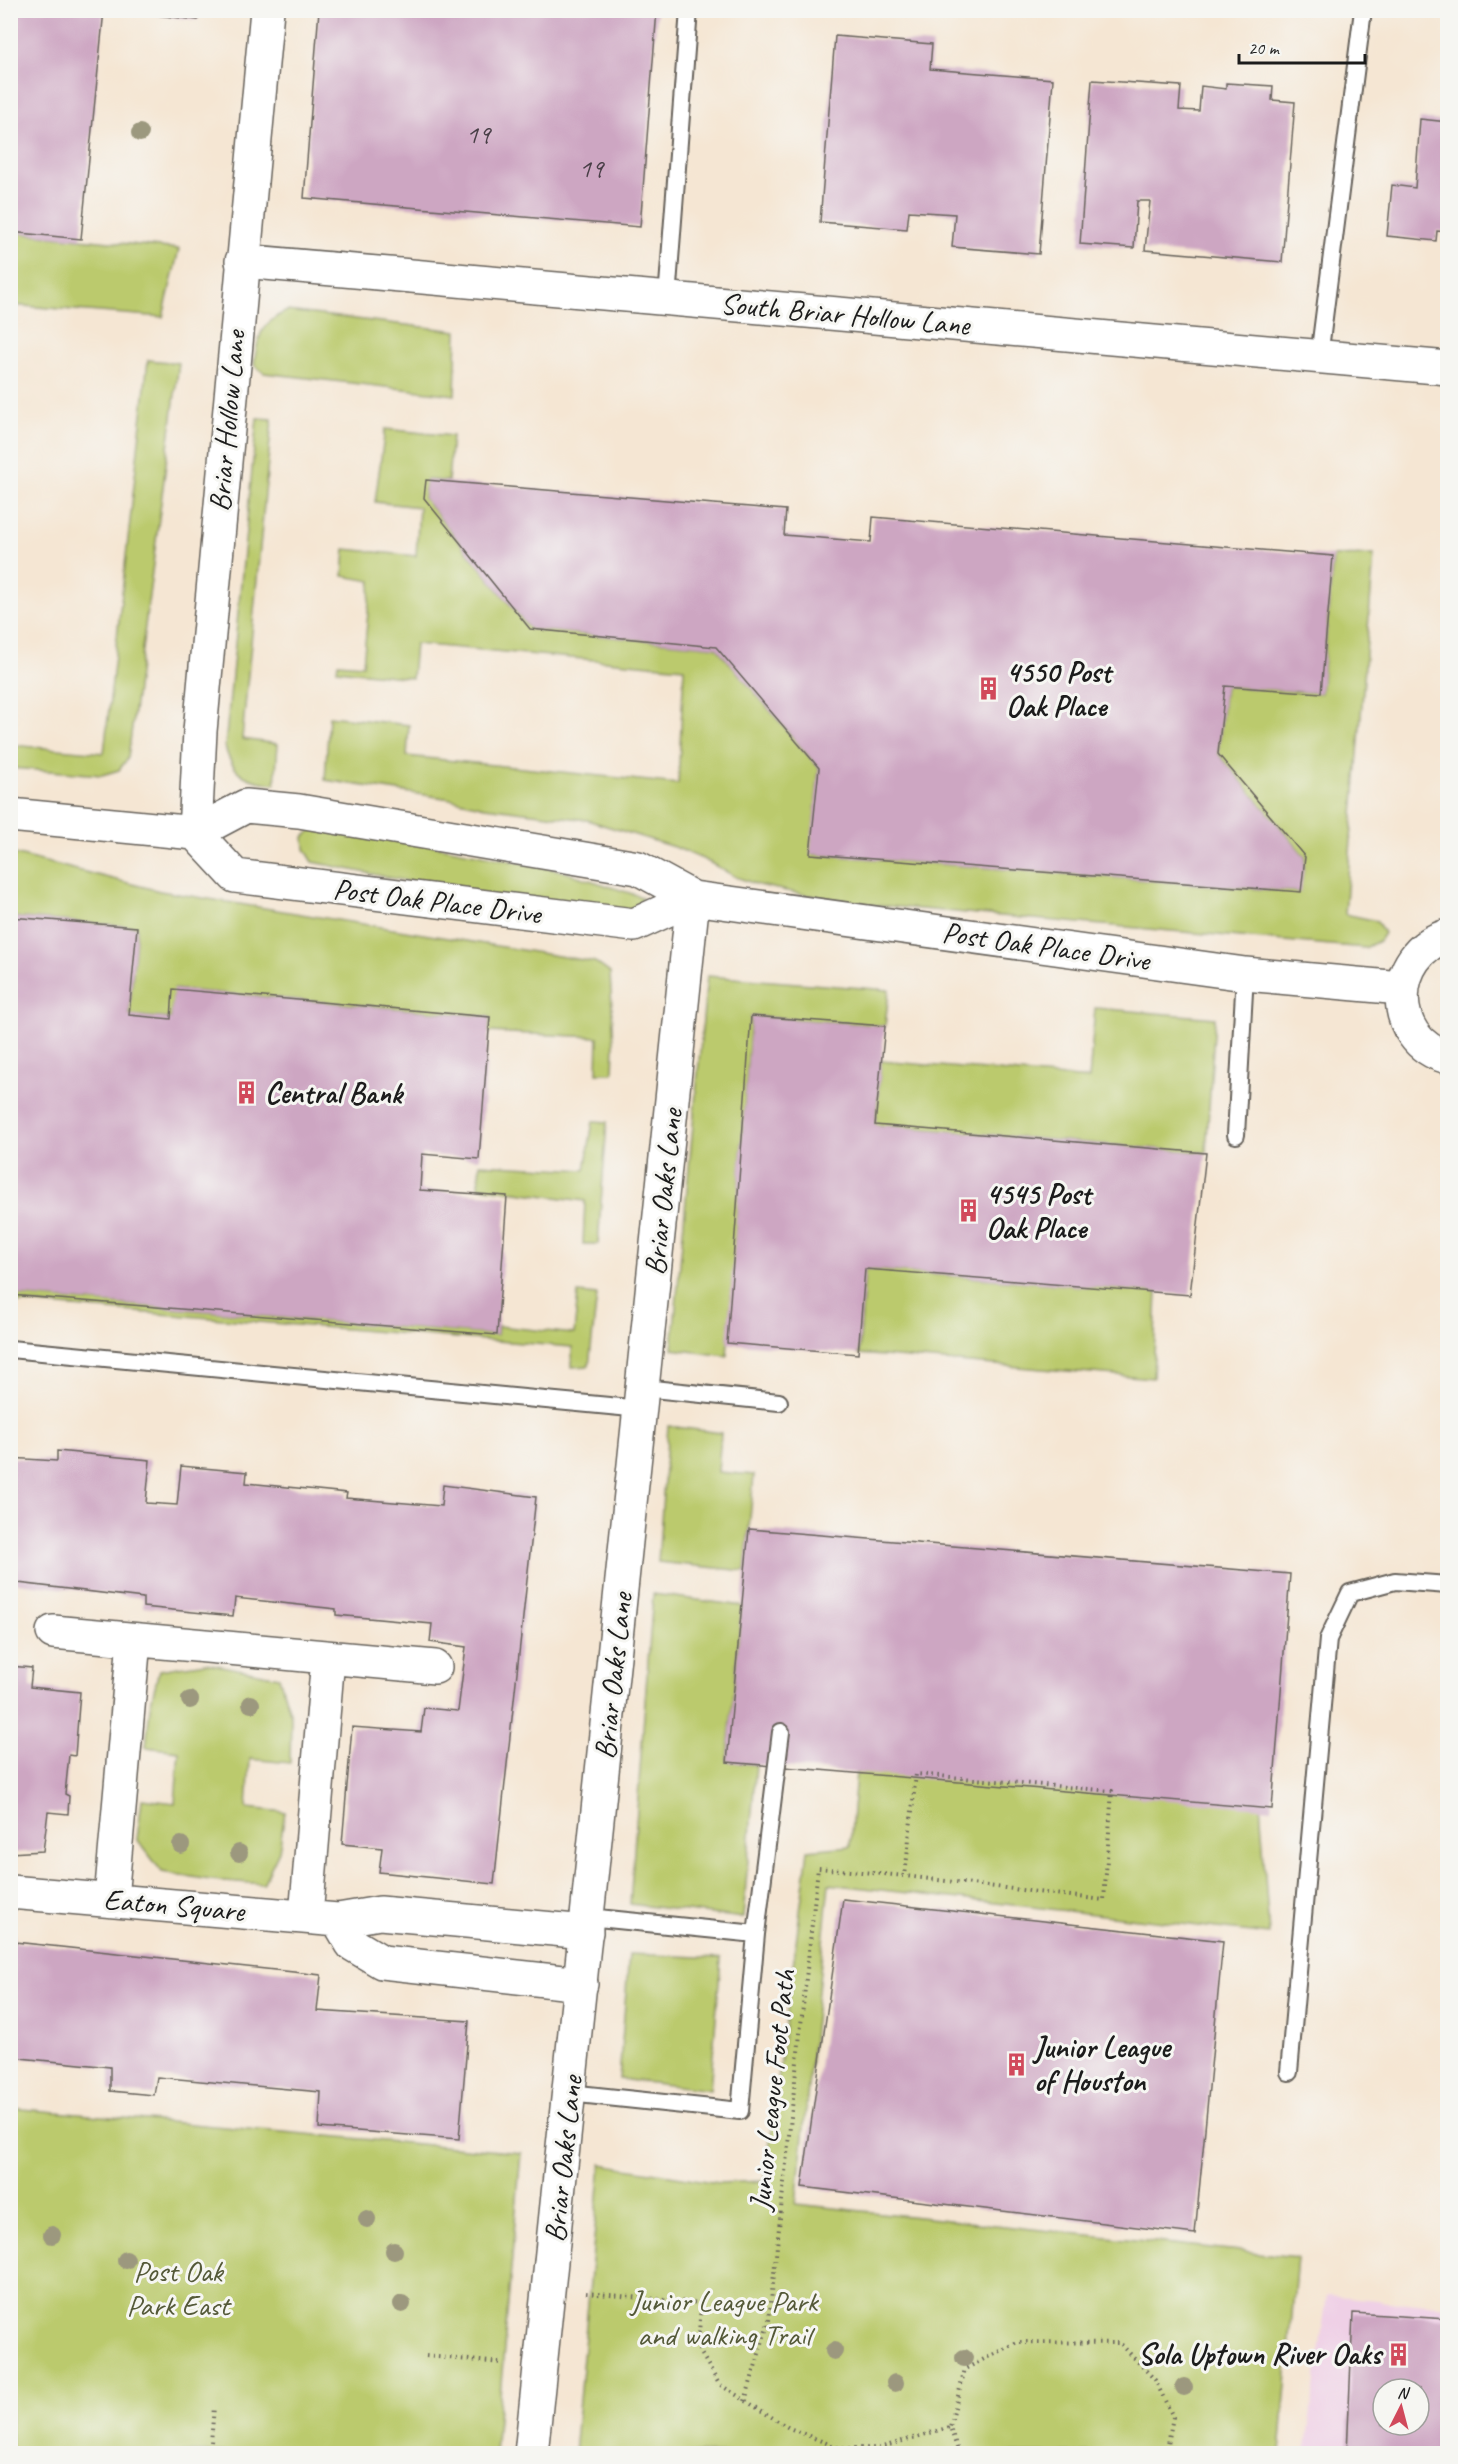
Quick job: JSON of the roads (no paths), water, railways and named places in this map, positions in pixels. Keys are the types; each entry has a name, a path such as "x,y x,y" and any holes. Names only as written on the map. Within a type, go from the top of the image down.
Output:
{"street":[{"name":"Briar Hollow Lane","path":"195,833 200,731 267,10"},
{"name":"South Briar Hollow Lane","path":"242,261 1448,368"},
{"name":"Post Oak Place Drive","path":"693,898 634,925 235,876 195,833 246,806 299,811 638,868 693,898 1245,974 1401,988"},
{"path":"10,815 195,833"},
{"name":"Briar Oaks Lane","path":"531,2454 693,898"},
{"path":"1448,936 1438,938 1420,950 1408,968 1401,988 1401,1008 1409,1028 1422,1044 1439,1055 1448,1057"},
{"path":"53,1632 435,1667"},
{"path":"111,1899 134,1640"},
{"path":"328,1658 322,1918 352,1944 382,1962 581,1984"},
{"name":"Eaton Square","path":"10,1892 322,1918 380,1913 587,1924"}],"lane":[{"path":"667,298 689,10"},
{"path":"1319,357 1363,10"},
{"path":"1236,1135 1245,974"},
{"path":"10,1350 642,1398 778,1402"},
{"path":"1289,2072 1328,1639 1350,1593 1395,1581 1448,1585"},
{"path":"569,2093 740,2111 756,1934 781,1732"},
{"path":"587,1924 756,1934"}],"place":[{"name":"4550 Post Oak Place","path":"988,689"},
{"name":"Central Bank","path":"247,1093"},
{"name":"4545 Post Oak Place","path":"968,1211"},
{"name":"Junior League of Houston","path":"1016,2064"},
{"name":"Sola Uptown River Oaks","path":"1399,2354"}],"park label":[{"name":"Post Oak Park East","path":"178,2288"},
{"name":"Junior League Park and walking Trail","path":"724,2318"}]}
